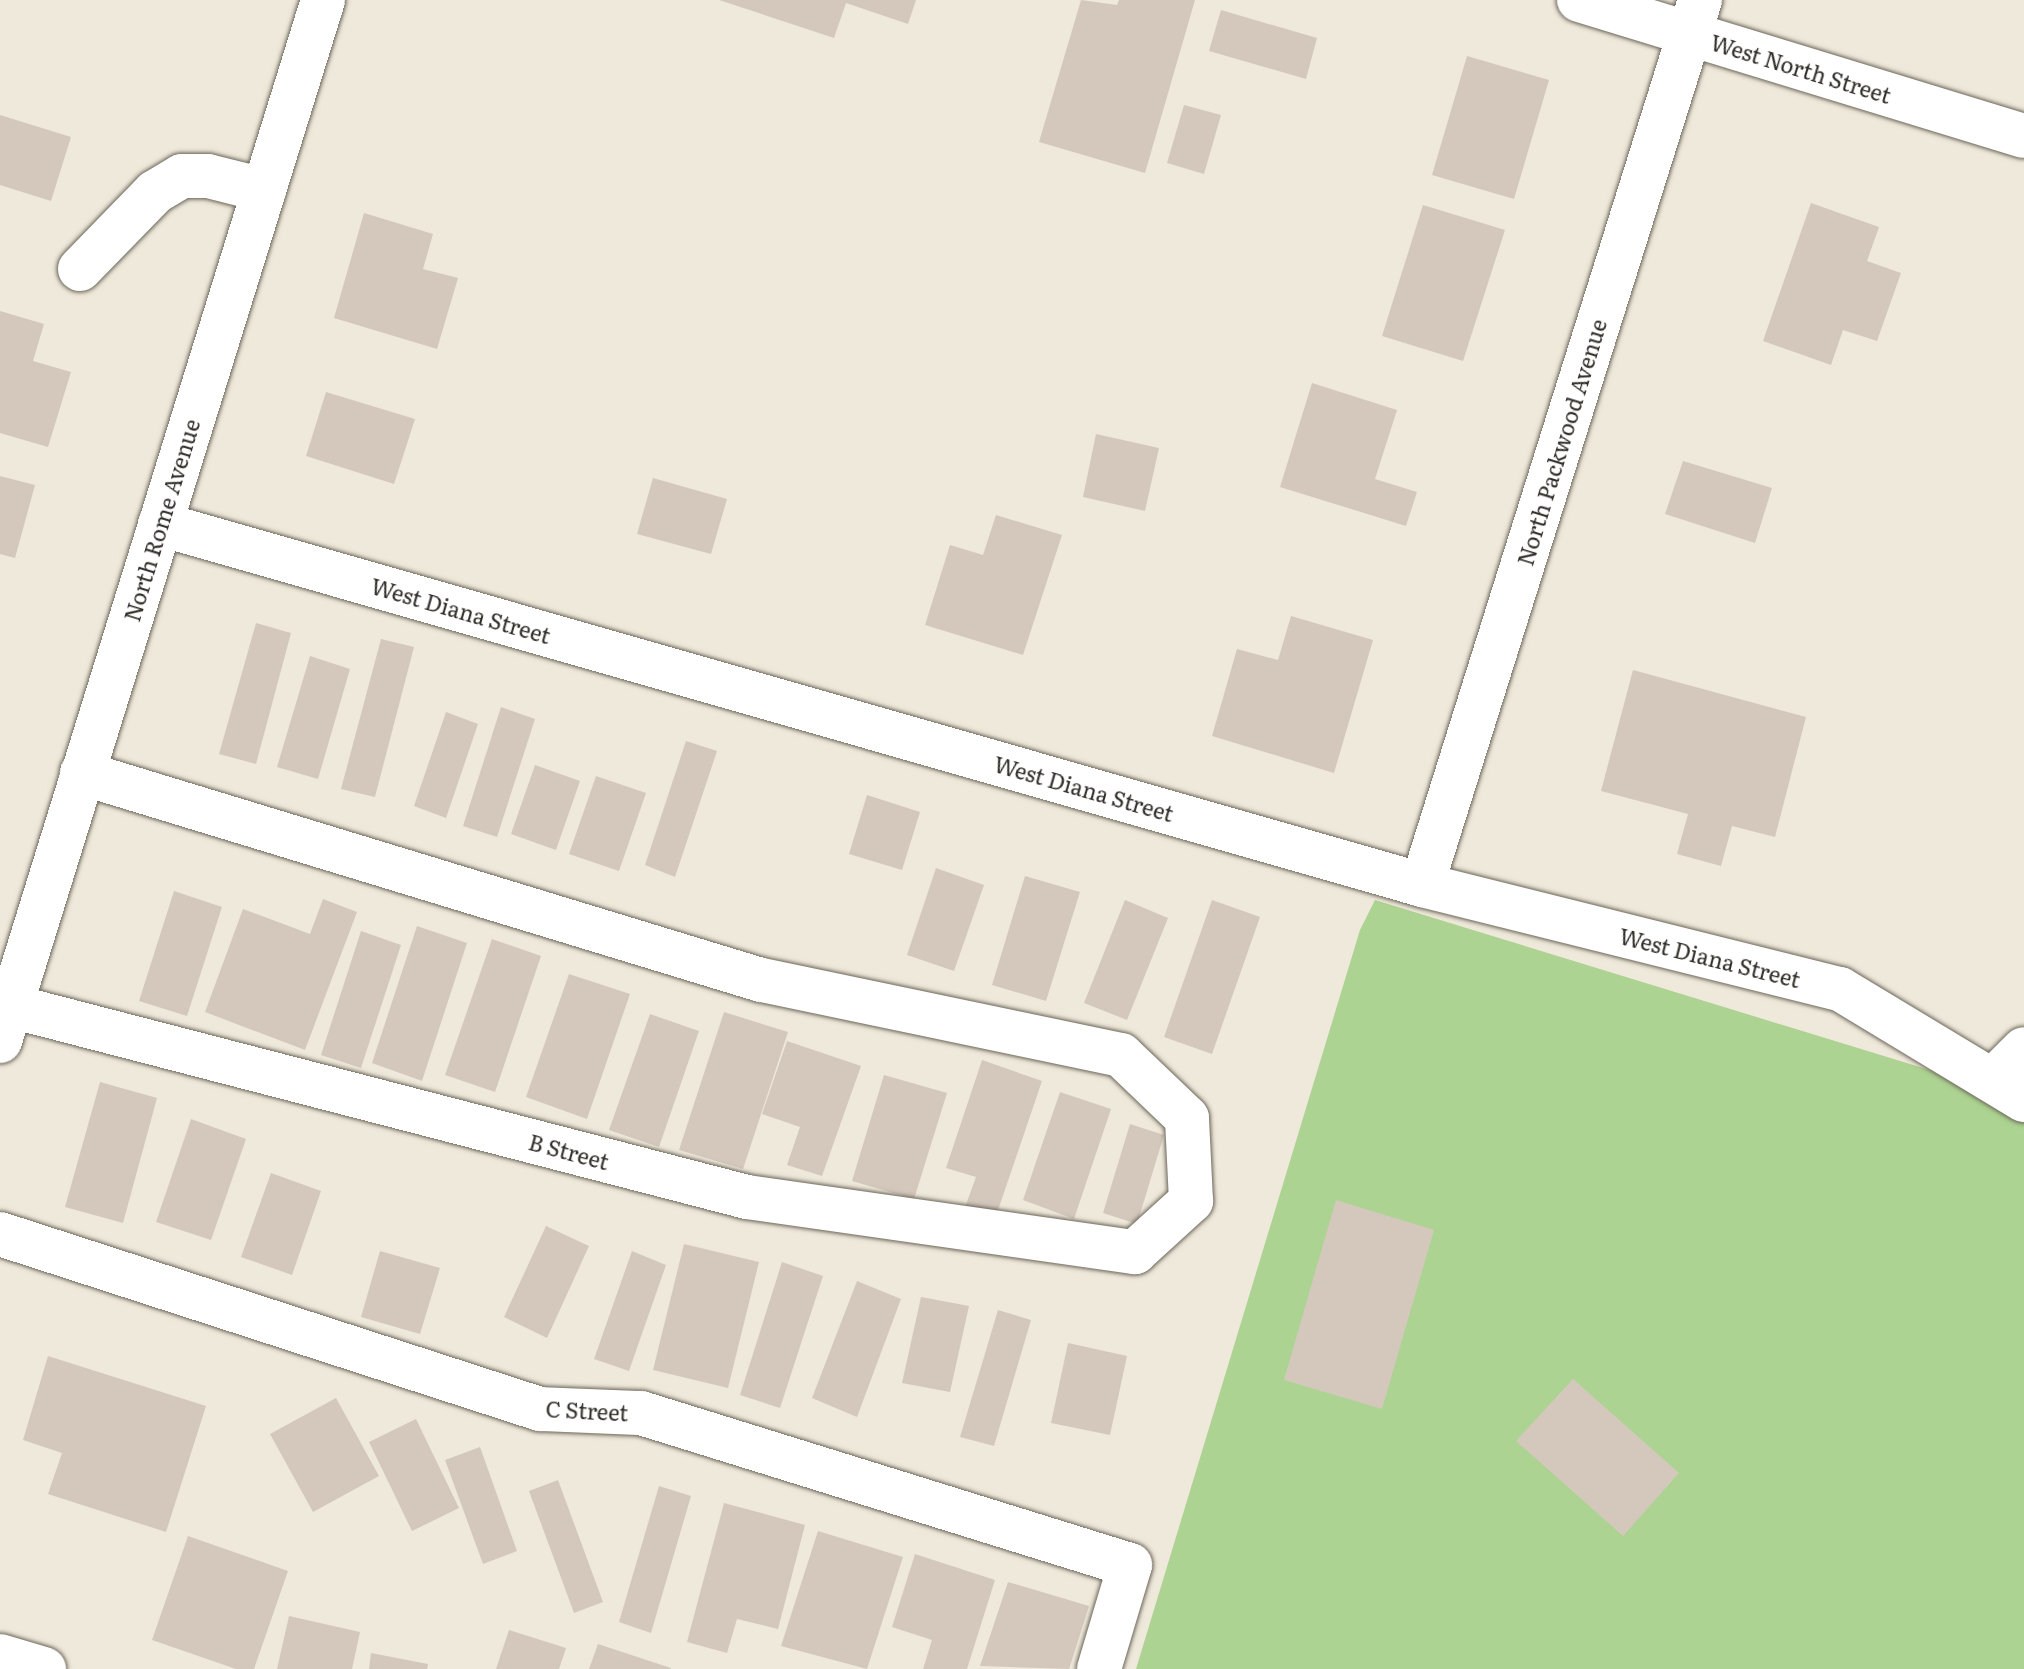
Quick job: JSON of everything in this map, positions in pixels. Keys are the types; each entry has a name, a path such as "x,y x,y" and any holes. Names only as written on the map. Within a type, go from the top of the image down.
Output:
{"street":[{"name":"North Rome Avenue","path":"6,1023 18,912 82,773 323,0"},
{"name":"West North Street","path":"1579,0 1694,17 2024,136"},
{"name":"North Packwood Avenue","path":"1422,885 1694,17"},
{"path":"80,269 155,192 182,176 208,176 264,190"},
{"name":"West Diana Street","path":"160,524 1422,885 1840,989 2009,1090"},
{"name":"B Street","path":"6,1023 747,1197 1135,1252 1191,1201 1187,1118 1121,1055 761,980 82,773"},
{"path":"2009,1090 2024,1049"},
{"name":"C Street","path":"0,1234 540,1409 641,1413 1130,1565 1099,1669"},
{"path":"0,1656 44,1669"}],"green space":[{"path":"1375,900 2024,1099 2024,1669 1136,1669 1360,930"}],"building":[{"path":"719,0 916,0 908,24 846,3 834,38"},
{"path":"1081,0 1117,5 1119,0 1195,0 1145,173 1039,142"},
{"path":"1221,10 1317,38 1306,79 1209,51"},
{"path":"1467,56 1549,80 1514,199 1432,175"},
{"path":"1184,105 1221,115 1204,174 1167,163"},
{"path":"0,115 71,137 51,201 0,185"},
{"path":"1811,203 1879,227 1867,261 1901,273 1877,341 1843,330 1831,365 1763,341"},
{"path":"1423,205 1505,230 1463,361 1382,336"},
{"path":"364,213 433,234 423,269 458,278 437,349 334,318"},
{"path":"0,311 44,324 33,361 71,372 48,447 0,433"},
{"path":"1312,383 1397,410 1375,479 1417,492 1406,526 1280,487"},
{"path":"326,392 415,419 394,484 306,456"},
{"path":"1096,434 1159,448 1145,511 1083,497"},
{"path":"1683,461 1772,488 1755,543 1665,514"},
{"path":"0,476 35,485 15,558 0,554"},
{"path":"653,478 727,499 711,554 637,534"},
{"path":"996,515 1062,535 1023,655 925,625 950,545 983,555"},
{"path":"1291,616 1373,640 1334,773 1212,736 1237,649 1278,660"},
{"path":"256,623 291,633 256,764 219,754"},
{"path":"381,639 414,647 375,797 341,789"},
{"path":"310,656 350,669 318,779 277,767"},
{"path":"1633,670 1806,717 1775,837 1732,826 1721,866 1677,854 1688,814 1601,791"},
{"path":"501,707 535,719 497,837 463,826"},
{"path":"446,712 478,724 446,818 414,806"},
{"path":"686,741 717,751 675,877 645,865"},
{"path":"535,765 580,781 556,850 511,834"},
{"path":"596,776 646,793 619,871 569,854"},
{"path":"867,795 920,812 902,870 849,854"},
{"path":"936,868 984,885 954,971 907,955"},
{"path":"1025,876 1080,892 1046,1001 992,985"},
{"path":"174,891 222,907 187,1016 139,1001"},
{"path":"323,899 357,912 305,1050 205,1012 243,909 310,934"},
{"path":"1125,900 1168,918 1127,1020 1084,1003"},
{"path":"1212,900 1260,917 1212,1054 1164,1037"},
{"path":"417,926 467,943 422,1081 372,1063"},
{"path":"361,931 401,945 361,1068 321,1055"},
{"path":"492,939 541,956 495,1092 445,1075"},
{"path":"569,974 630,994 587,1119 526,1097"},
{"path":"724,1012 788,1032 743,1169 679,1150"},
{"path":"650,1014 699,1031 659,1147 609,1130"},
{"path":"787,1041 861,1066 822,1176 787,1165 800,1127 762,1114"},
{"path":"982,1060 1042,1081 994,1222 963,1213 976,1177 946,1168"},
{"path":"884,1075 947,1093 914,1199 852,1181"},
{"path":"100,1082 157,1098 123,1223 65,1207"},
{"path":"1060,1092 1111,1109 1074,1219 1023,1200"},
{"path":"191,1119 246,1139 211,1240 156,1222"},
{"path":"1130,1124 1164,1135 1137,1224 1103,1213"},
{"path":"271,1173 321,1191 292,1275 241,1257"},
{"path":"1336,1200 1434,1230 1382,1409 1284,1380"},
{"path":"546,1226 589,1246 547,1338 504,1317"},
{"path":"684,1244 759,1262 728,1388 653,1370"},
{"path":"380,1251 440,1268 420,1334 361,1317"},
{"path":"632,1251 666,1265 629,1371 594,1359"},
{"path":"782,1262 823,1276 780,1408 740,1395"},
{"path":"857,1281 901,1299 857,1417 812,1398"},
{"path":"921,1297 969,1306 950,1392 902,1383"},
{"path":"998,1310 1031,1320 994,1446 960,1437"},
{"path":"1068,1343 1127,1356 1110,1435 1051,1423"},
{"path":"48,1356 206,1406 166,1532 48,1494 62,1453 23,1440"},
{"path":"1573,1379 1679,1473 1623,1536 1516,1441"},
{"path":"336,1398 379,1476 313,1512 270,1434"},
{"path":"416,1419 459,1508 412,1531 369,1442"},
{"path":"480,1447 517,1551 483,1564 445,1460"},
{"path":"558,1480 603,1602 574,1613 529,1491"},
{"path":"659,1486 691,1496 651,1633 619,1622"},
{"path":"724,1503 805,1525 778,1629 737,1619 727,1653 687,1642"},
{"path":"818,1531 903,1557 867,1669 781,1646"},
{"path":"188,1536 288,1571 254,1669 236,1669 152,1640"},
{"path":"915,1554 995,1580 967,1669 923,1669 932,1640 892,1627"},
{"path":"1008,1582 1089,1606 1069,1669 980,1666"},
{"path":"289,1616 360,1632 352,1669 277,1669"},
{"path":"509,1630 566,1648 559,1669 496,1669"},
{"path":"598,1644 671,1668 671,1669 589,1669"},
{"path":"371,1653 428,1664 427,1669 369,1669"}]}
